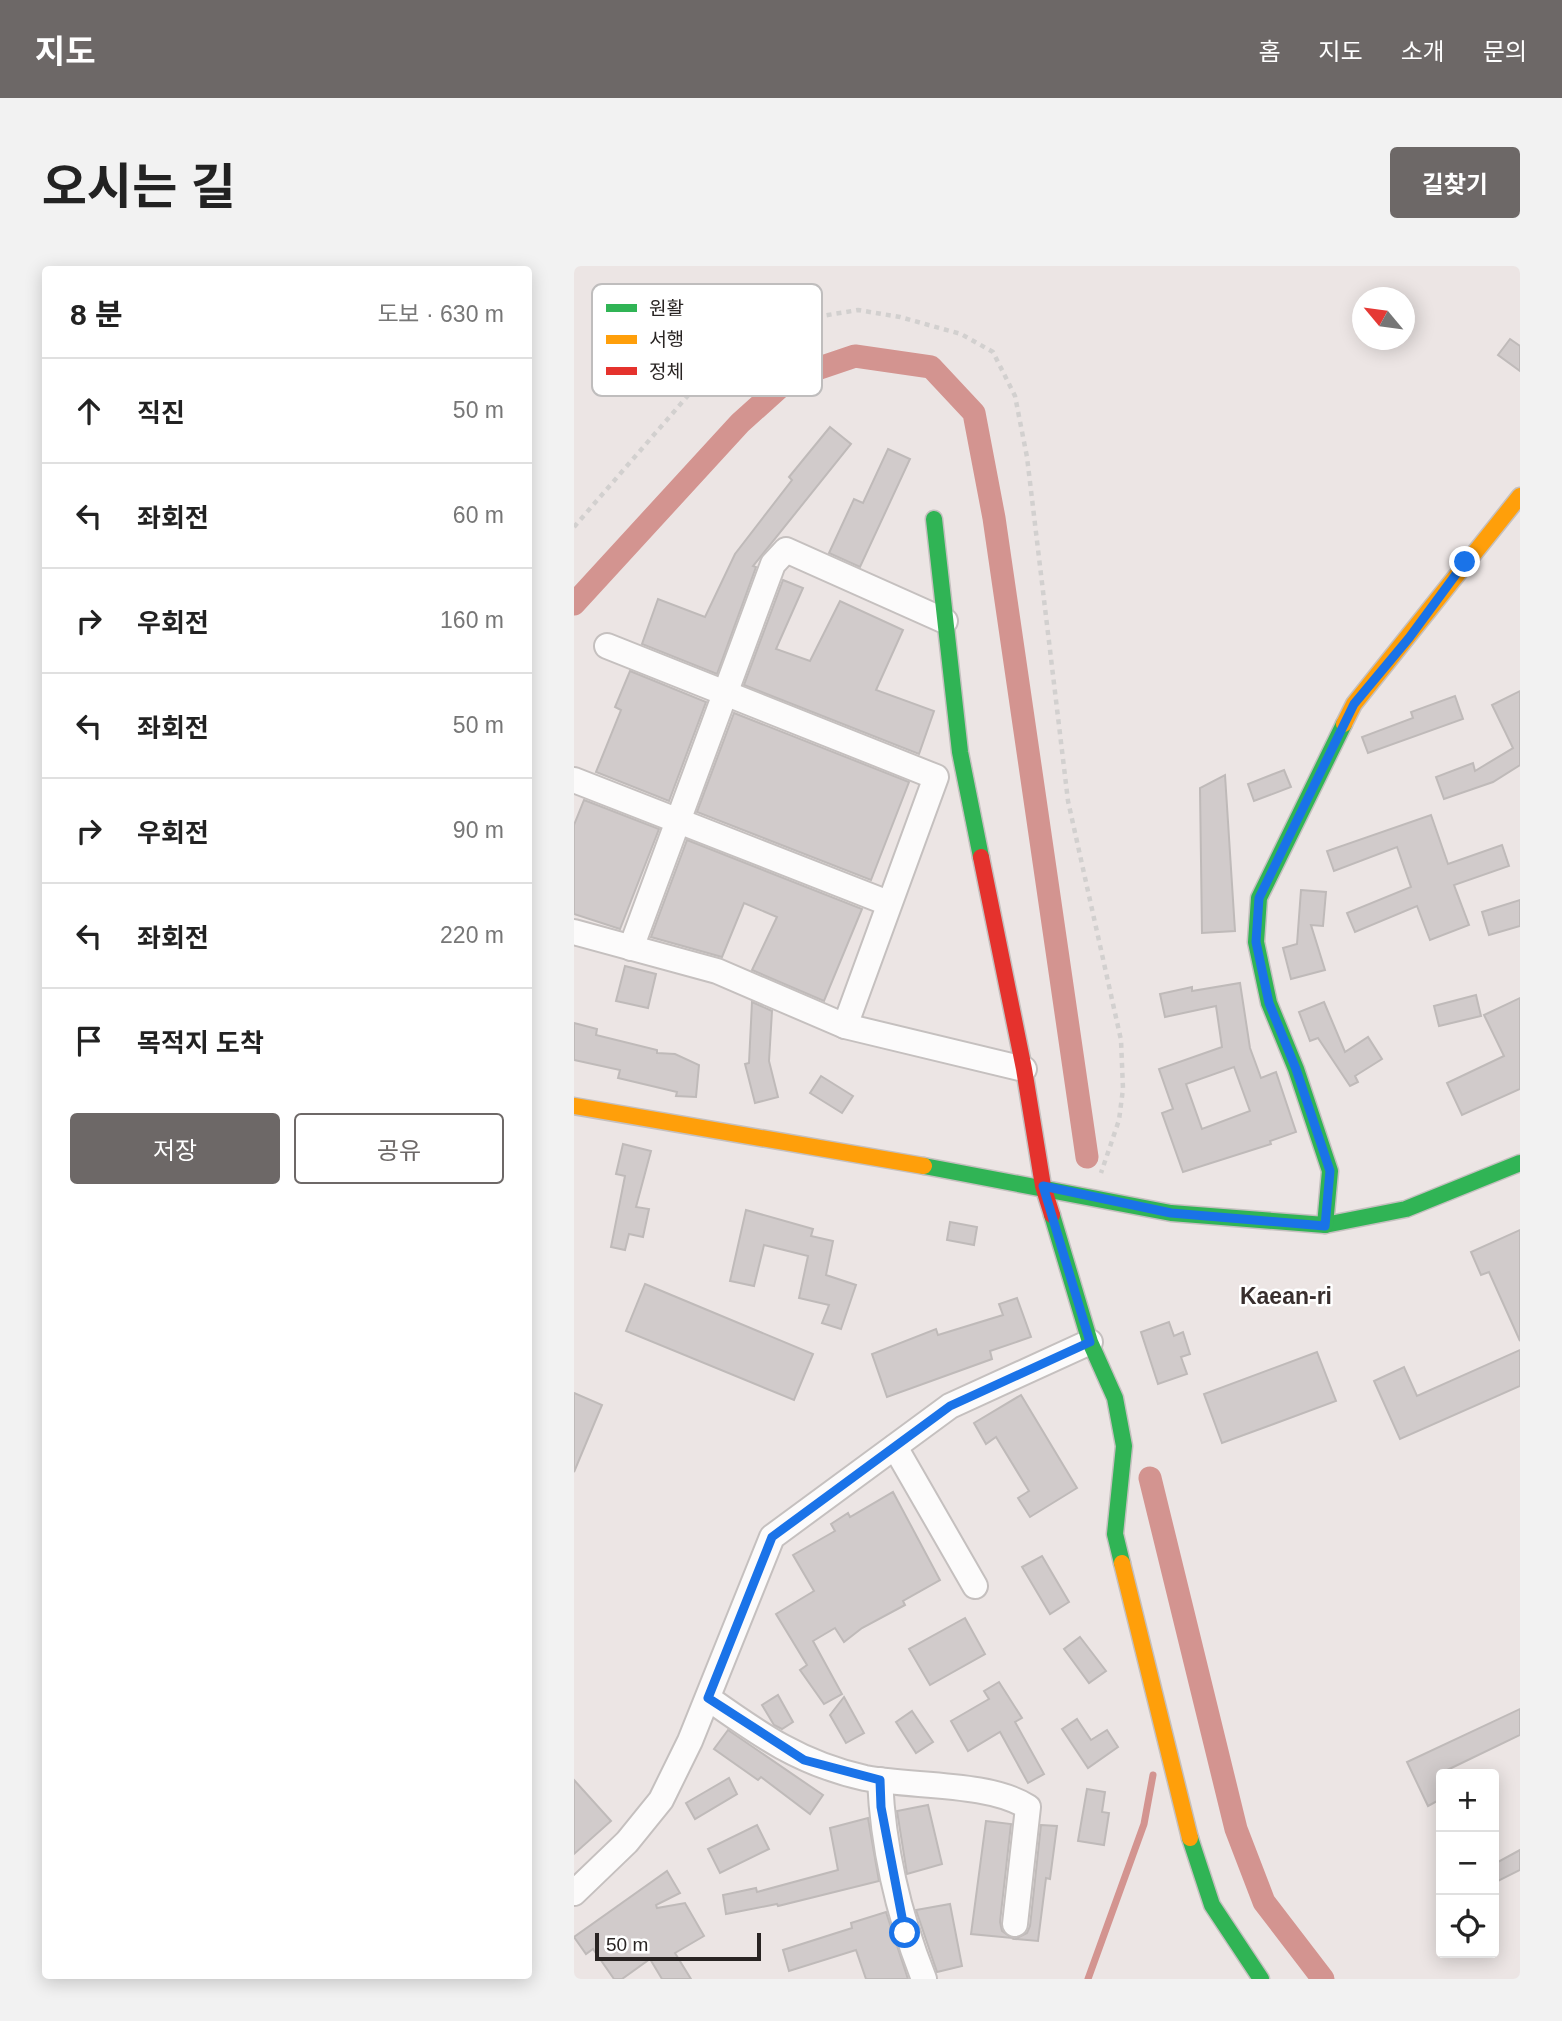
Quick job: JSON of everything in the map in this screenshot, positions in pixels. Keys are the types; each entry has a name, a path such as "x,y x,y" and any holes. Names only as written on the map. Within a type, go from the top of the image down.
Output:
{"street":[{"path":"1325,1226 1330,1171 1296,1069 1269,1003 1256,942 1259,898 1354,704 1520,496"},
{"path":"934,519 960,752 1024,1069 1043,1186 1090,1342 1115,1398 1124,1446 1115,1534 1194,1856 1212,1905 1261,1979"},
{"path":"631,948 773,564 786,550 945,621"},
{"path":"607,646 936,777 845,1026"},
{"path":"574,780 888,903"},
{"path":"574,932 717,971 845,1026 1024,1069"},
{"path":"574,1106 1043,1186 1171,1213 1325,1226 1406,1209 1520,1163"},
{"path":"574,1893 627,1842 661,1800 708,1698 772,1537 950,1406 1090,1342"},
{"path":"895,1447 975,1586"},
{"path":"708,1698 804,1760 880,1780 1001,1795 1028,1807 1015,1924"},
{"path":"880,1780 881,1807 905,1933 923,1979"}],"building":[{"path":"1510,339 1520,346 1520,371 1498,355"},
{"path":"830,427 851,444 753,566 756,567 717,674 642,644 658,599 705,617 735,554 792,480 789,477"},
{"path":"888,449 910,459 860,567 829,553 854,499 863,503"},
{"path":"783,580 803,588 776,649 810,661 840,601 903,630 876,690 934,711 919,754 744,685"},
{"path":"630,671 706,702 669,801 596,772 621,710 615,707"},
{"path":"1520,691 1520,765 1493,782 1444,799 1436,777 1473,763 1475,771 1513,748 1492,705"},
{"path":"1455,696 1463,719 1368,753 1362,737 1413,718 1411,712"},
{"path":"734,713 909,782 871,880 697,812"},
{"path":"1284,770 1291,787 1254,801 1248,784"},
{"path":"1225,775 1235,931 1202,933 1200,788"},
{"path":"584,800 659,829 620,929 574,914 574,825"},
{"path":"1431,815 1448,864 1502,845 1509,866 1454,885 1469,925 1430,940 1417,906 1355,932 1347,913 1411,887 1397,847 1334,871 1327,851"},
{"path":"687,840 862,909 824,1001 752,970 777,917 744,903 722,957 651,937"},
{"path":"1301,890 1326,892 1323,926 1311,925 1325,970 1291,979 1283,948 1297,944"},
{"path":"1520,900 1520,926 1489,935 1482,912"},
{"path":"625,966 656,974 648,1008 616,1001"},
{"path":"1240,983 1250,1048 1261,1078 1276,1072 1296,1132 1270,1141 1271,1144 1183,1172 1162,1113 1173,1109 1159,1069 1222,1047 1216,1006 1165,1017 1160,994 1192,987 1192,991","holes":["1234,1067 1250,1111 1202,1129 1186,1084"]},
{"path":"1476,995 1481,1016 1439,1026 1434,1006"},
{"path":"1520,998 1520,1089 1462,1115 1447,1083 1504,1056 1484,1015"},
{"path":"752,1002 772,1011 769,1061 778,1097 755,1103 745,1064 749,1063"},
{"path":"1324,1002 1345,1052 1368,1037 1382,1059 1355,1076 1358,1082 1350,1086 1318,1038 1310,1041 1299,1012"},
{"path":"574,1023 597,1029 596,1035 657,1050 657,1053 675,1054 699,1065 696,1097 676,1096 677,1092 618,1078 620,1070 574,1060"},
{"path":"821,1076 853,1096 842,1113 810,1093"},
{"path":"623,1144 651,1151 636,1207 649,1209 643,1237 629,1234 625,1250 611,1247 625,1176 616,1174"},
{"path":"746,1210 813,1229 811,1236 833,1241 826,1275 856,1285 841,1329 822,1323 829,1305 799,1298 808,1256 764,1245 754,1286 730,1281"},
{"path":"950,1222 977,1227 974,1245 947,1240"},
{"path":"1520,1230 1520,1341 1489,1272 1481,1275 1471,1252"},
{"path":"645,1284 813,1354 794,1400 626,1331"},
{"path":"1017,1298 1031,1337 990,1351 992,1359 887,1397 872,1354 936,1329 938,1335 1003,1315 999,1304"},
{"path":"1169,1322 1174,1336 1183,1332 1190,1354 1181,1357 1187,1374 1158,1384 1141,1332"},
{"path":"1520,1350 1520,1386 1400,1439 1374,1381 1404,1367 1417,1396"},
{"path":"1317,1352 1336,1401 1222,1443 1204,1394"},
{"path":"574,1393 602,1405 574,1472"},
{"path":"1021,1395 1077,1488 1030,1517 1018,1498 1029,1491 996,1437 986,1444 974,1423"},
{"path":"893,1492 940,1580 903,1601 905,1605 862,1628 844,1642 835,1628 813,1641 842,1694 824,1704 800,1670 807,1665 776,1614 814,1591 793,1555 835,1531 831,1524 848,1513 850,1517"},
{"path":"1042,1556 1069,1602 1050,1614 1022,1567"},
{"path":"965,1618 985,1654 930,1685 909,1649"},
{"path":"1080,1637 1106,1671 1089,1683 1064,1649"},
{"path":"999,1682 1022,1718 1015,1722 1044,1774 1028,1783 1000,1732 968,1751 951,1721 989,1699 984,1691"},
{"path":"778,1695 793,1722 782,1729 774,1725 762,1705"},
{"path":"844,1697 864,1733 846,1743 830,1715"},
{"path":"1520,1709 1520,1735 1449,1769 1436,1769 1436,1802 1428,1806 1407,1762"},
{"path":"912,1711 933,1742 916,1753 896,1722"},
{"path":"1077,1719 1091,1740 1107,1730 1118,1747 1088,1768 1062,1729"},
{"path":"728,1730 823,1795 810,1814 761,1777 758,1780 714,1749"},
{"path":"729,1778 737,1794 695,1819 686,1803"},
{"path":"574,1780 611,1821 574,1854"},
{"path":"1087,1789 1105,1792 1102,1812 1109,1813 1104,1845 1078,1841"},
{"path":"928,1805 942,1864 907,1874 897,1811"},
{"path":"868,1818 879,1881 778,1906 777,1904 726,1914 723,1895 756,1888 757,1892 838,1870 830,1828"},
{"path":"986,1821 1011,1824 1000,1922 1002,1931 1012,1938 971,1934"},
{"path":"757,1825 769,1849 720,1873 708,1849"},
{"path":"1041,1825 1057,1826 1050,1879 1046,1878 1038,1941 1015,1939 1027,1933 1030,1926"},
{"path":"1520,1850 1520,1870 1499,1880 1499,1861"},
{"path":"667,1871 680,1893 656,1905 657,1908 685,1903 704,1936 675,1953 691,1979 662,1979 650,1959 622,1979 614,1979 593,1949 586,1954 574,1937"},
{"path":"950,1904 962,1966 937,1972 916,1910"},
{"path":"886,1912 908,1979 866,1979 856,1950 789,1971 783,1950 852,1928 851,1923"}],"waterway":[{"path":"822,367 855,356 931,367 974,413 994,518 1087,1157"},
{"path":"574,604 740,423 770,396"},
{"path":"1150,1478 1236,1829 1264,1902 1323,1979"},
{"path":"1088,1979 1144,1824 1153,1775"}],"traffic: fast":[{"path":"934,519 960,752 981,857"},
{"path":"1325,1225 1330,1171 1296,1069 1269,1003 1256,942 1259,898 1344,724"},
{"path":"924,1166 1171,1213 1325,1225 1406,1209 1520,1163"},
{"path":"1052,1215 1090,1342 1115,1398 1124,1446 1115,1534 1122,1563"},
{"path":"1190,1838 1212,1905 1261,1979"}],"traffic: slow":[{"path":"1344,724 1354,704 1520,496"},
{"path":"574,1106 924,1166"},
{"path":"1122,1563 1190,1838"}],"traffic: jam":[{"path":"981,857 1024,1069 1043,1186 1052,1215"}],"district":[{"name":"Kaean-ri","path":"1286,1296"}],"route":[{"path":"905,1933 881,1807 880,1780 804,1760 762,1736 708,1698 772,1537 950,1406 1090,1342 1043,1186 1171,1213 1325,1226 1330,1171 1296,1069 1269,1003 1256,942 1259,898 1354,704 1409,638 1465,562"}]}
